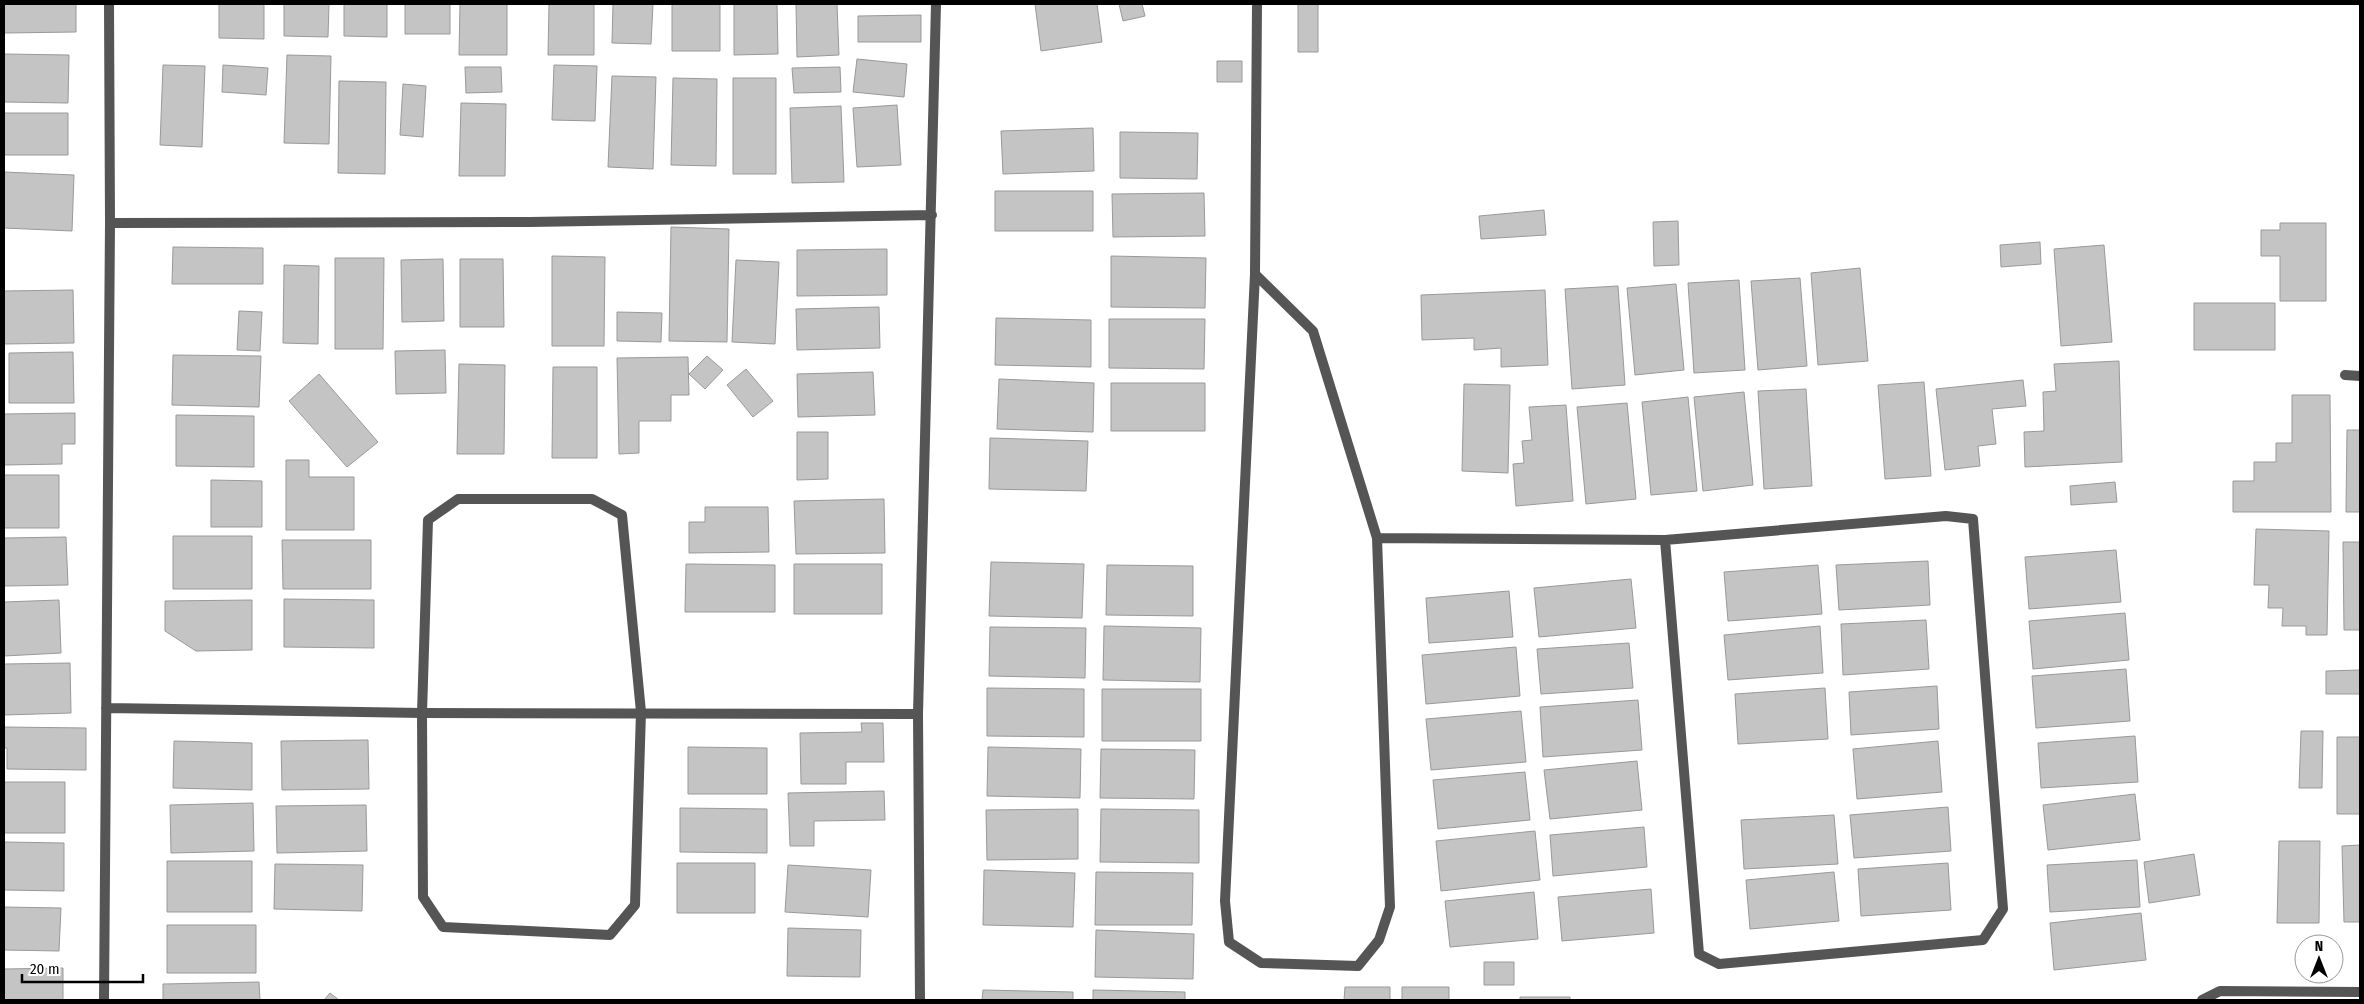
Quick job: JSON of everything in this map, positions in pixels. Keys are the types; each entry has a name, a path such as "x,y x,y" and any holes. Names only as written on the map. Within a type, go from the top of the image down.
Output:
{"street":[{"path":"104,1000 110,223 109,4"},
{"path":"920,1000 918,714 936,4"},
{"path":"1255,274 1313,331 1377,538 1390,907 1379,940 1358,966 1261,963 1230,942 1225,901 1255,274 1257,4"},
{"path":"110,223 530,222 932,215"},
{"path":"2345,375 2360,376"},
{"path":"458,499 592,499 622,515 641,712 635,905 610,935 442,928 423,897 422,713 428,520 458,499"},
{"path":"1377,538 1665,540 1946,516 1973,519 2003,909 1983,940 1719,964 1699,954 1665,540"},
{"path":"106,708 422,713 918,714"},
{"path":"2202,1000 2220,991 2360,992"}],"building":[{"path":"4,4 76,4 76,32 4,33"},
{"path":"219,4 264,4 264,39 219,38"},
{"path":"284,4 329,4 328,37 284,36"},
{"path":"344,4 387,4 387,37 344,36"},
{"path":"405,4 450,4 450,34 405,34"},
{"path":"460,4 507,4 507,55 459,55"},
{"path":"549,4 594,4 594,55 548,55"},
{"path":"613,4 653,4 651,44 612,43"},
{"path":"672,4 720,4 720,51 672,51"},
{"path":"734,4 777,4 778,54 734,55"},
{"path":"796,4 837,4 839,55 797,57"},
{"path":"1035,4 1097,4 1102,42 1041,51"},
{"path":"1119,4 1142,4 1145,16 1123,21"},
{"path":"1298,4 1318,4 1318,52 1298,52"},
{"path":"921,15 921,42 858,42 858,16"},
{"path":"4,54 69,55 68,103 4,102"},
{"path":"287,55 331,56 329,144 284,143"},
{"path":"857,59 907,64 904,97 853,92"},
{"path":"1217,61 1242,61 1242,82 1217,82"},
{"path":"163,65 205,66 202,147 160,145"},
{"path":"223,65 268,68 266,95 222,92"},
{"path":"554,65 597,66 595,121 552,120"},
{"path":"465,67 501,67 502,92 466,93"},
{"path":"840,67 841,92 794,93 792,68"},
{"path":"612,76 656,77 653,169 608,167"},
{"path":"673,78 717,79 716,166 671,165"},
{"path":"733,78 776,78 776,174 733,174"},
{"path":"339,81 386,82 385,174 338,173"},
{"path":"403,84 426,86 423,137 400,135"},
{"path":"461,103 506,104 505,176 459,176"},
{"path":"897,105 901,165 857,167 853,108"},
{"path":"841,106 844,182 792,183 790,108"},
{"path":"4,113 68,113 68,155 4,155"},
{"path":"1093,128 1094,171 1003,174 1001,131"},
{"path":"1120,132 1198,133 1197,179 1120,178"},
{"path":"4,172 74,175 72,231 4,228"},
{"path":"995,191 1093,191 1093,231 995,231"},
{"path":"1204,193 1205,236 1113,237 1112,194"},
{"path":"1544,210 1546,235 1481,239 1479,216"},
{"path":"1678,221 1679,265 1654,266 1653,222"},
{"path":"2280,223 2326,223 2326,301 2280,301 2280,256 2261,256 2261,230 2280,230"},
{"path":"671,227 729,229 727,342 669,341"},
{"path":"2040,242 2041,264 2001,267 2000,245"},
{"path":"2104,245 2112,342 2061,346 2054,249"},
{"path":"173,247 263,248 263,284 172,284"},
{"path":"887,249 887,295 797,296 797,250"},
{"path":"552,256 605,257 604,346 552,346"},
{"path":"1111,256 1206,258 1205,308 1111,307"},
{"path":"335,258 384,258 383,349 335,349"},
{"path":"443,259 444,321 402,322 401,260"},
{"path":"460,259 503,259 504,327 460,327"},
{"path":"736,260 779,262 775,344 732,342"},
{"path":"284,265 319,266 318,344 283,343"},
{"path":"1860,268 1868,361 1818,365 1811,273"},
{"path":"1800,278 1807,366 1758,370 1751,281"},
{"path":"1739,280 1745,370 1694,373 1688,283"},
{"path":"1676,284 1684,370 1635,375 1627,288"},
{"path":"1618,286 1625,385 1572,389 1565,289"},
{"path":"73,290 74,343 4,344 4,291"},
{"path":"1545,290 1548,365 1501,367 1501,348 1474,350 1474,338 1422,340 1421,295"},
{"path":"2194,303 2275,303 2275,350 2194,350"},
{"path":"879,307 880,348 797,350 796,309"},
{"path":"239,311 262,312 260,351 237,350"},
{"path":"617,312 662,313 661,342 617,341"},
{"path":"996,318 1091,320 1091,367 995,365"},
{"path":"1109,319 1205,319 1204,369 1109,368"},
{"path":"445,350 446,393 396,394 395,351"},
{"path":"73,352 74,403 9,403 9,353"},
{"path":"173,355 261,356 259,407 172,405"},
{"path":"707,356 723,370 705,389 689,374"},
{"path":"688,357 689,395 671,395 671,421 639,421 639,453 619,454 617,358"},
{"path":"2119,361 2122,462 2025,467 2024,432 2044,431 2043,392 2056,391 2054,364"},
{"path":"459,364 505,365 504,454 457,454"},
{"path":"553,367 597,367 597,458 552,458"},
{"path":"746,369 773,401 753,417 727,385"},
{"path":"873,372 875,415 798,417 797,374"},
{"path":"319,374 378,442 347,467 289,401"},
{"path":"999,379 1094,383 1093,432 997,429"},
{"path":"2023,380 2026,406 1992,409 1996,444 1978,446 1980,466 1945,470 1936,389"},
{"path":"1924,382 1931,476 1885,479 1878,385"},
{"path":"1111,383 1205,383 1205,431 1111,431"},
{"path":"1464,384 1510,385 1508,473 1462,471"},
{"path":"1806,389 1812,486 1764,489 1758,391"},
{"path":"1744,392 1753,485 1703,491 1694,397"},
{"path":"2292,395 2330,395 2331,512 2233,512 2233,481 2254,481 2254,462 2276,462 2276,443 2292,443"},
{"path":"1688,397 1697,491 1651,495 1642,402"},
{"path":"1627,403 1636,499 1586,504 1577,407"},
{"path":"1566,405 1573,501 1516,506 1513,464 1524,463 1522,441 1532,440 1529,407"},
{"path":"75,413 75,444 62,444 62,464 4,465 4,414"},
{"path":"176,415 254,416 254,467 176,466"},
{"path":"2347,430 2360,430 2360,512 2346,512"},
{"path":"797,432 828,432 828,479 797,480"},
{"path":"990,438 1088,441 1086,491 989,489"},
{"path":"286,460 309,460 309,477 354,477 354,530 286,530"},
{"path":"4,475 59,475 59,528 4,528"},
{"path":"211,480 262,481 262,527 211,527"},
{"path":"2115,482 2117,502 2071,505 2070,486"},
{"path":"884,499 885,553 796,554 794,501"},
{"path":"705,507 768,507 769,552 689,553 689,522 705,522"},
{"path":"2256,529 2329,531 2327,635 2306,635 2306,626 2282,626 2283,608 2268,608 2269,585 2254,585"},
{"path":"173,536 252,536 252,589 173,589"},
{"path":"66,537 68,585 4,586 4,538"},
{"path":"282,540 371,540 371,589 283,589"},
{"path":"2343,542 2360,542 2360,630 2344,630"},
{"path":"2116,550 2121,602 2029,609 2025,557"},
{"path":"1928,561 1930,605 1839,610 1836,565"},
{"path":"991,562 1084,564 1082,618 989,616"},
{"path":"686,564 775,565 775,612 685,612"},
{"path":"794,564 882,564 882,614 794,614"},
{"path":"1107,565 1193,566 1193,616 1106,615"},
{"path":"1818,565 1822,614 1728,621 1724,572"},
{"path":"1631,579 1636,628 1539,637 1534,588"},
{"path":"1509,591 1513,637 1429,643 1426,598"},
{"path":"284,599 374,600 374,648 284,647"},
{"path":"59,600 61,653 4,656 4,602"},
{"path":"252,600 252,650 196,651 165,631 165,601"},
{"path":"2125,613 2129,660 2033,669 2029,621"},
{"path":"1926,620 1929,669 1843,675 1841,624"},
{"path":"1104,626 1201,628 1200,682 1103,680"},
{"path":"1820,626 1823,673 1728,680 1724,635"},
{"path":"990,627 1086,628 1085,678 989,676"},
{"path":"1629,643 1633,688 1541,694 1537,649"},
{"path":"1516,647 1520,696 1426,704 1422,655"},
{"path":"70,663 71,713 4,715 4,664"},
{"path":"2126,669 2130,721 2036,728 2032,676"},
{"path":"2360,670 2360,694 2326,694 2326,671"},
{"path":"1937,686 1939,729 1851,735 1849,692"},
{"path":"987,688 1084,689 1084,737 987,736"},
{"path":"1825,688 1828,739 1738,744 1735,694"},
{"path":"1102,689 1201,689 1201,741 1102,741"},
{"path":"1638,700 1642,750 1543,757 1540,707"},
{"path":"1521,711 1526,762 1431,770 1426,719"},
{"path":"861,723 883,723 884,762 846,762 846,784 801,784 800,733 862,732"},
{"path":"4,727 86,728 86,770 7,769"},
{"path":"2301,731 2323,731 2322,788 2299,788"},
{"path":"2135,736 2138,782 2041,788 2038,743"},
{"path":"2337,737 2360,737 2360,814 2337,814"},
{"path":"368,740 369,789 282,790 281,741"},
{"path":"174,741 252,743 252,790 173,788"},
{"path":"1938,741 1942,792 1857,799 1853,749"},
{"path":"688,747 767,748 767,794 688,794"},
{"path":"988,747 1081,749 1080,798 987,796"},
{"path":"1101,749 1195,750 1194,799 1100,798"},
{"path":"1637,761 1642,810 1550,819 1544,770"},
{"path":"1525,772 1530,820 1438,829 1433,780"},
{"path":"4,782 65,782 65,833 4,833"},
{"path":"884,791 885,820 814,821 814,846 790,846 788,793"},
{"path":"2135,794 2140,840 2048,850 2043,805"},
{"path":"253,803 254,851 171,853 170,805"},
{"path":"366,805 367,851 277,853 276,806"},
{"path":"1948,807 1951,851 1854,858 1850,815"},
{"path":"680,808 767,809 767,853 680,852"},
{"path":"1078,809 1078,859 987,860 986,810"},
{"path":"1101,809 1199,810 1199,863 1100,862"},
{"path":"1834,815 1838,864 1744,869 1741,820"},
{"path":"1644,827 1647,867 1553,876 1550,835"},
{"path":"1535,831 1540,880 1441,891 1436,841"},
{"path":"2279,841 2320,841 2319,923 2277,923"},
{"path":"4,842 64,843 64,891 4,890"},
{"path":"2360,845 2360,922 2344,922 2342,846"},
{"path":"2194,854 2200,895 2149,903 2144,862"},
{"path":"2137,860 2140,907 2050,912 2047,865"},
{"path":"167,861 252,861 252,912 167,912"},
{"path":"677,863 755,863 755,913 677,913"},
{"path":"1948,863 1951,910 1861,916 1858,869"},
{"path":"275,864 363,865 362,911 274,909"},
{"path":"788,865 871,870 868,917 785,912"},
{"path":"984,870 1075,873 1073,927 983,925"},
{"path":"1096,872 1193,873 1192,925 1095,925"},
{"path":"1834,872 1839,921 1750,929 1746,880"},
{"path":"1651,889 1654,933 1562,941 1558,897"},
{"path":"1534,892 1538,939 1450,947 1445,901"},
{"path":"4,907 61,908 59,951 4,950"},
{"path":"2141,913 2146,960 2054,970 2050,923"},
{"path":"167,925 256,925 256,973 167,973"},
{"path":"788,928 861,930 860,977 787,976"},
{"path":"1096,930 1194,934 1193,979 1095,977"},
{"path":"1484,962 1514,962 1514,985 1484,985"},
{"path":"63,968 63,1000 4,1000 4,969"},
{"path":"259,982 260,1000 163,1000 163,984"},
{"path":"1345,987 1390,987 1390,1000 1344,1000"},
{"path":"1402,987 1449,987 1449,1000 1402,1000"},
{"path":"983,990 1073,992 1073,1000 982,1000"},
{"path":"1093,990 1185,992 1185,1000 1093,1000"},
{"path":"330,993 339,1000 324,1000"},
{"path":"1520,997 1570,997 1570,1000 1520,1000"}]}
